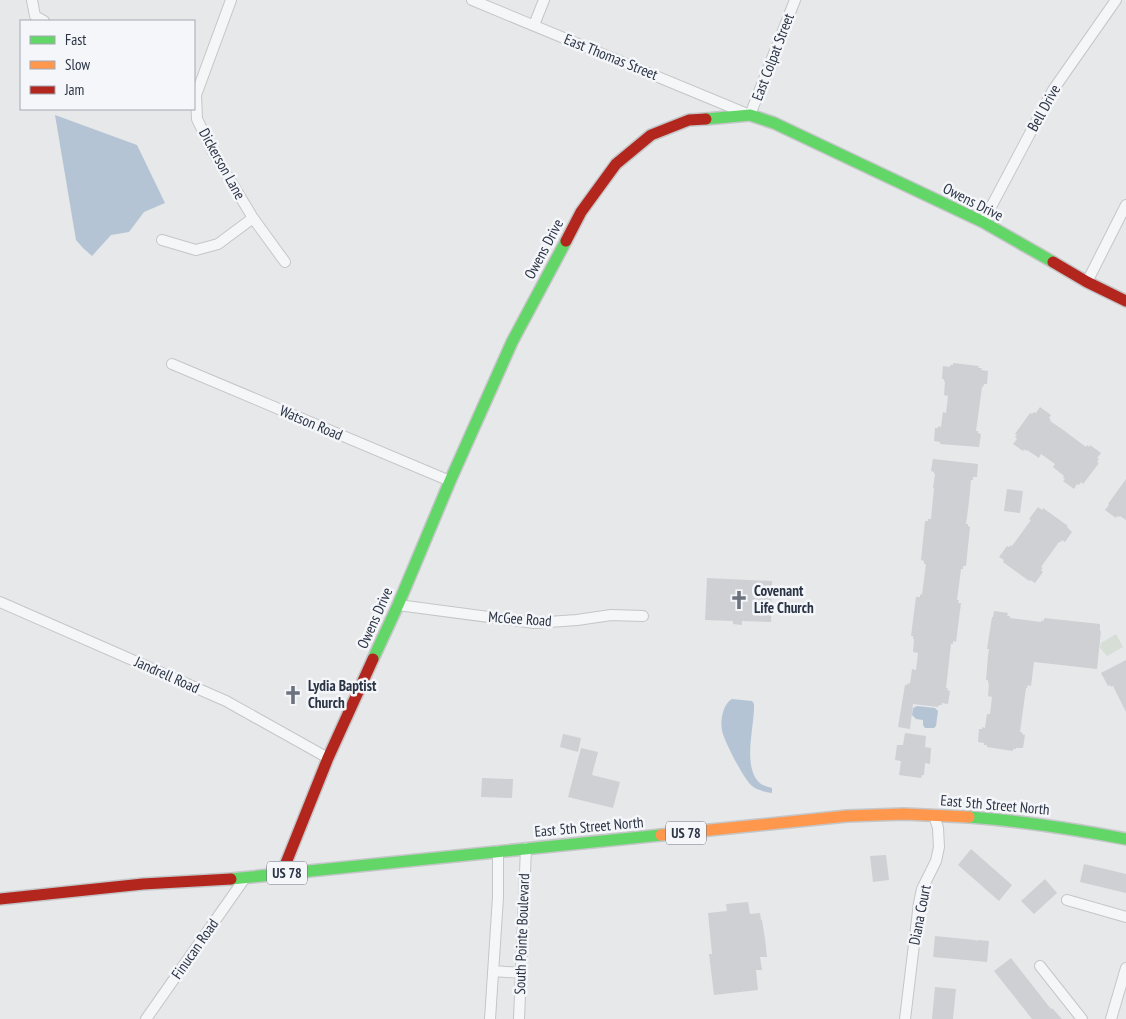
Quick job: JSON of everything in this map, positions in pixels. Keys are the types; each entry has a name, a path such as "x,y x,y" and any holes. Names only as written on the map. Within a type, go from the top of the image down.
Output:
{"street":[{"name":"Dickerson Lane","path":"231,0 195,95 197,119 213,152 253,218 285,262"},
{"name":"East Thomas Street","path":"472,0 750,115"},
{"path":"534,25 544,0"},
{"name":"East Colpat Street","path":"750,115 795,0"},
{"name":"Bell Drive","path":"983,222 1053,90 1116,0"},
{"name":"Owens Drive","path":"282,873 328,758 398,605 450,481 512,342 581,212 616,164 651,135 689,120 750,115 774,122 983,222 1087,282 1126,301"},
{"path":"1087,282 1126,205"},
{"path":"162,240 196,250 218,244 253,218"},
{"name":"Watson Road","path":"172,364 450,481"},
{"name":"Jandrell Road","path":"0,602 226,701 328,758"},
{"name":"McGee Road","path":"398,605 534,623 611,616 643,616"},
{"name":"East 5th Street North","path":"0,899 143,884 245,878 814,819 874,815 974,816 1052,825 1126,839"},
{"name":"Diana Court","path":"906,1019 919,903 922,889 936,862 940,847 938,828 934,815"},
{"name":"South Pointe Boulevard","path":"519,1019 526,848"},
{"name":"South Pointe Boulevard","path":"490,1019 498,897 498,851"},
{"name":"Finucan Road","path":"146,1019 245,878"},
{"path":"1067,900 1126,917"},
{"path":"1040,966 1082,1019"},
{"path":"1111,1019 1126,968"},
{"path":"493,971 521,973"}],"shaded area":[{"path":"1116,634 1123,647 1107,656 1100,648 1101,643"}],"water":[{"path":"55,115 137,145 165,203 144,212 129,232 111,235 92,256 76,240"},
{"path":"732,699 752,701 754,704 750,746 752,768 755,777 761,784 772,788 772,793 751,785 726,742 721,722 724,708"},
{"path":"917,706 935,708 938,711 934,728 925,728 923,720 916,719 912,715 913,708"}],"building":[{"path":"953,363 979,366 978,368 982,368 981,370 988,371 987,384 984,384 982,387 976,431 981,434 979,447 940,444 940,442 934,441 935,428 941,427 943,412 946,413 948,396 944,395 943,366 950,367"},
{"path":"1040,407 1051,415 1050,421 1086,447 1090,445 1101,453 1097,458 1099,463 1083,484 1081,482 1079,485 1077,484 1074,489 1063,481 1065,479 1063,478 1064,476 1053,467 1055,464 1041,454 1039,458 1013,444 1017,439 1015,434 1030,413 1036,413"},
{"path":"933,459 978,464 977,477 973,477 973,480 971,480 966,524 970,527 966,566 963,566 963,569 961,569 957,600 959,600 958,603 961,603 956,642 953,641 953,644 951,644 946,688 950,691 948,704 942,703 938,707 913,704 910,729 898,727 905,685 910,684 912,669 916,670 918,653 913,652 914,639 911,636 916,597 920,597 920,594 922,595 926,564 921,560 925,521 931,519 935,474 931,471"},
{"path":"1126,479 1126,520 1120,516 1116,518 1105,510"},
{"path":"1007,489 1023,491 1020,513 1004,511"},
{"path":"1038,507 1042,510 1043,508 1068,526 1072,532 1065,542 1062,540 1059,542 1041,567 1043,572 1035,583 1029,581 999,557 1007,546 1012,546"},
{"name":"Covenant Life Church","path":"707,578 772,581 771,622 742,621 742,625 733,624 733,621 705,620"},
{"path":"994,611 1008,613 1007,616 1010,616 1010,618 1041,622 1042,620 1044,621 1044,618 1100,624 1101,631 1097,669 1034,662 1031,686 1028,685 1026,688 1020,732 1025,735 1023,748 1016,748 1013,751 987,747 984,743 978,742 979,729 985,728 987,714 990,714 992,697 988,696 989,683 986,680 989,649 987,649"},
{"path":"1126,660 1126,712 1113,686 1108,686 1101,673"},
{"path":"905,733 926,736 925,747 931,748 930,764 925,763 924,775 921,778 899,775 901,761 895,760 897,745 903,745"},
{"path":"563,734 581,738 578,752 560,747"},
{"path":"581,748 598,752 592,775 620,782 613,808 568,797"},
{"path":"482,778 513,779 512,798 481,797"},
{"path":"971,849 1012,885 999,901 958,865"},
{"path":"886,855 889,880 873,882 870,856"},
{"path":"1084,864 1126,874 1126,893 1080,882"},
{"path":"1045,879 1057,893 1034,914 1021,901"},
{"path":"748,902 750,914 760,913 765,939 767,957 760,957 762,970 756,970 758,990 714,995 709,954 712,954 708,913 727,911 726,904"},
{"path":"935,936 989,941 987,962 933,957"},
{"path":"1011,958 1051,1009 1062,1019 1032,1019 994,971"},
{"path":"935,987 956,989 953,1019 932,1019"}],"traffic: fast":[{"path":"706,119 750,115 774,123 983,222 1053,262"},
{"path":"373,659 512,342 566,241"},
{"path":"969,817 1048,826 1126,839"},
{"path":"231,879 661,835"}],"traffic: slow":[{"path":"661,835 847,816 904,814 969,817"}],"traffic: jam":[{"path":"566,241 581,212 616,164 651,135 689,120 706,119"},
{"path":"1053,262 1087,282 1126,301"},
{"path":"282,873 328,758 373,659"},
{"path":"0,899 143,884 231,879"}],"place":[{"name":"Covenant Life Church","path":"739,600"},
{"name":"Lydia Baptist Church","path":"293,695"}]}
